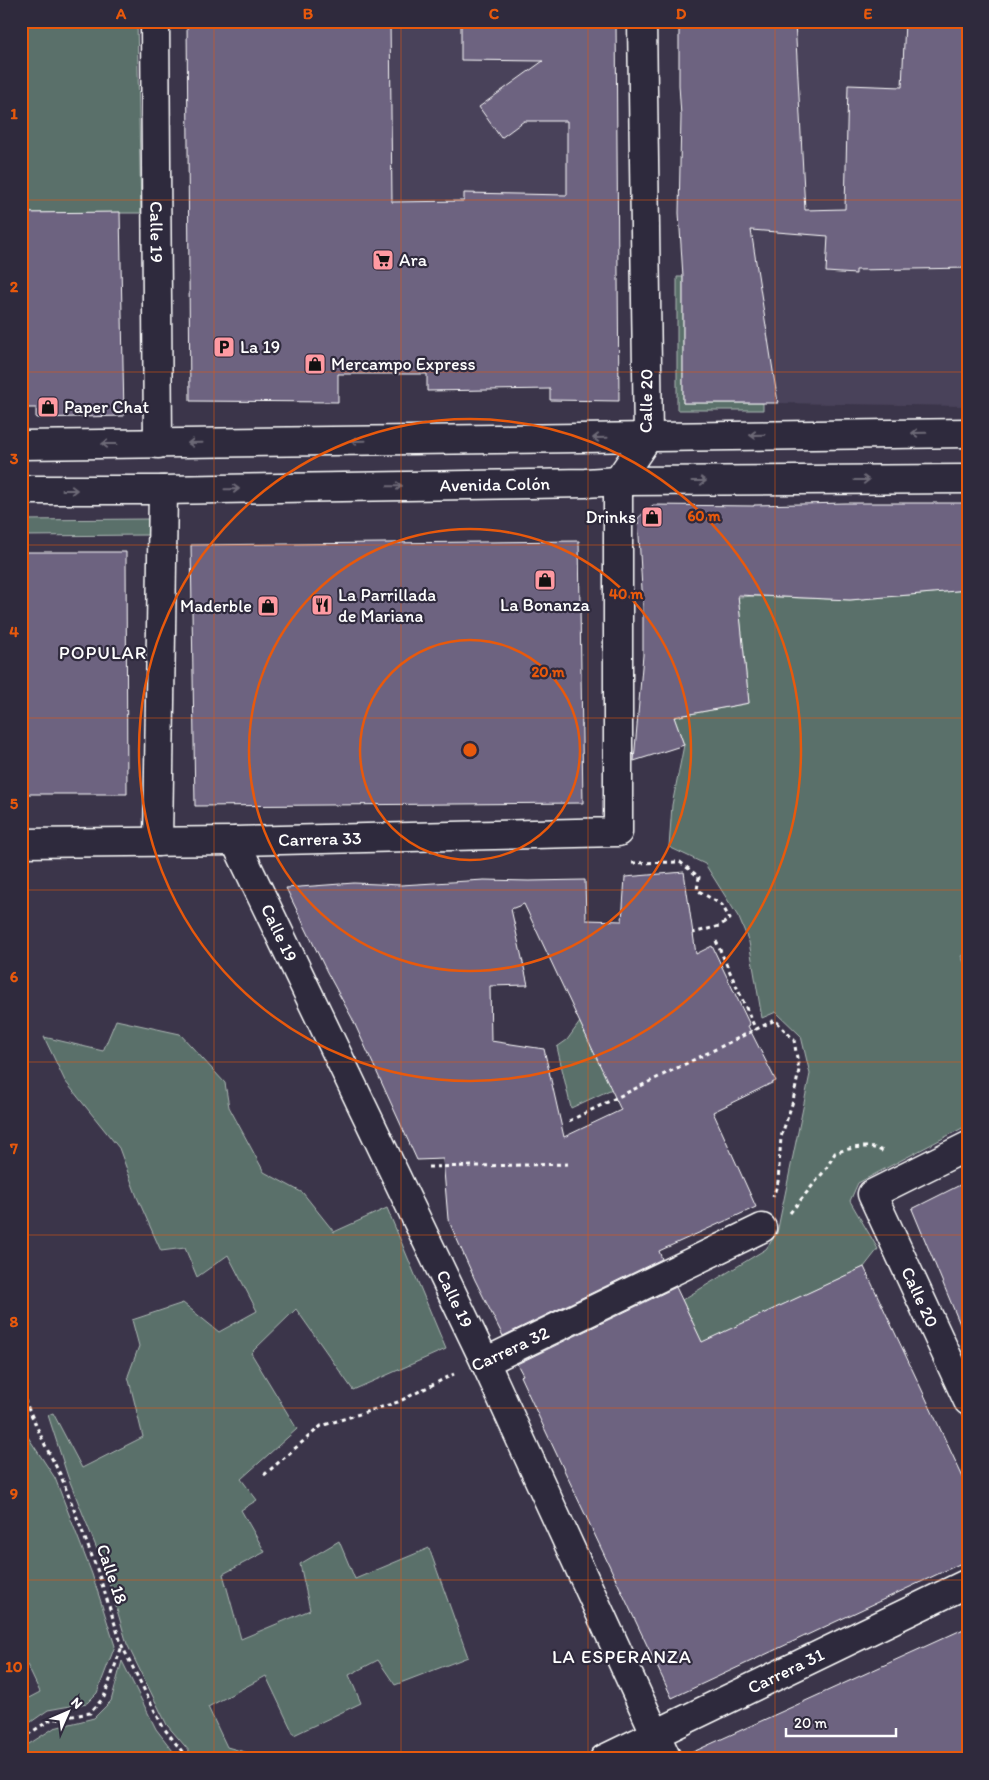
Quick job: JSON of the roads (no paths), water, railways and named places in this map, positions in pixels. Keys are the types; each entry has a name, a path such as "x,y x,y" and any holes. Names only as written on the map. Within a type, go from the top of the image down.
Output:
{"street":[{"name":"Calle 19","path":"155,21 158,444"},
{"name":"Calle 20","path":"618,481 648,437 642,21"},
{"path":"21,444 158,444 968,433"},
{"name":"Avenida Colón","path":"21,490 163,490 575,484 618,481 968,480"},
{"name":"Carrera 33","path":"21,843 235,842 618,832 618,481"},
{"path":"158,842 163,490"},
{"name":"Calle 19","path":"235,842 485,1362 661,1747"},
{"name":"Calle 20","path":"968,1146 872,1194 968,1400"},
{"name":"Carrera 32","path":"485,1362 762,1228"},
{"name":"Carrera 31","path":"604,1759 661,1747 968,1583"}],"place":[{"name":"Ara","path":"383,260"},
{"name":"La 19","path":"224,347"},
{"name":"Mercampo Express","path":"315,364"},
{"name":"Paper Chat","path":"48,407"},
{"name":"Drinks","path":"652,517"},
{"name":"La Bonanza","path":"545,580"},
{"name":"La Parrillada de Mariana","path":"322,605"},
{"name":"Maderble","path":"268,606"}],"district":[{"name":"POPULAR","path":"103,652"},
{"name":"LA ESPERANZA","path":"622,1656"}]}
